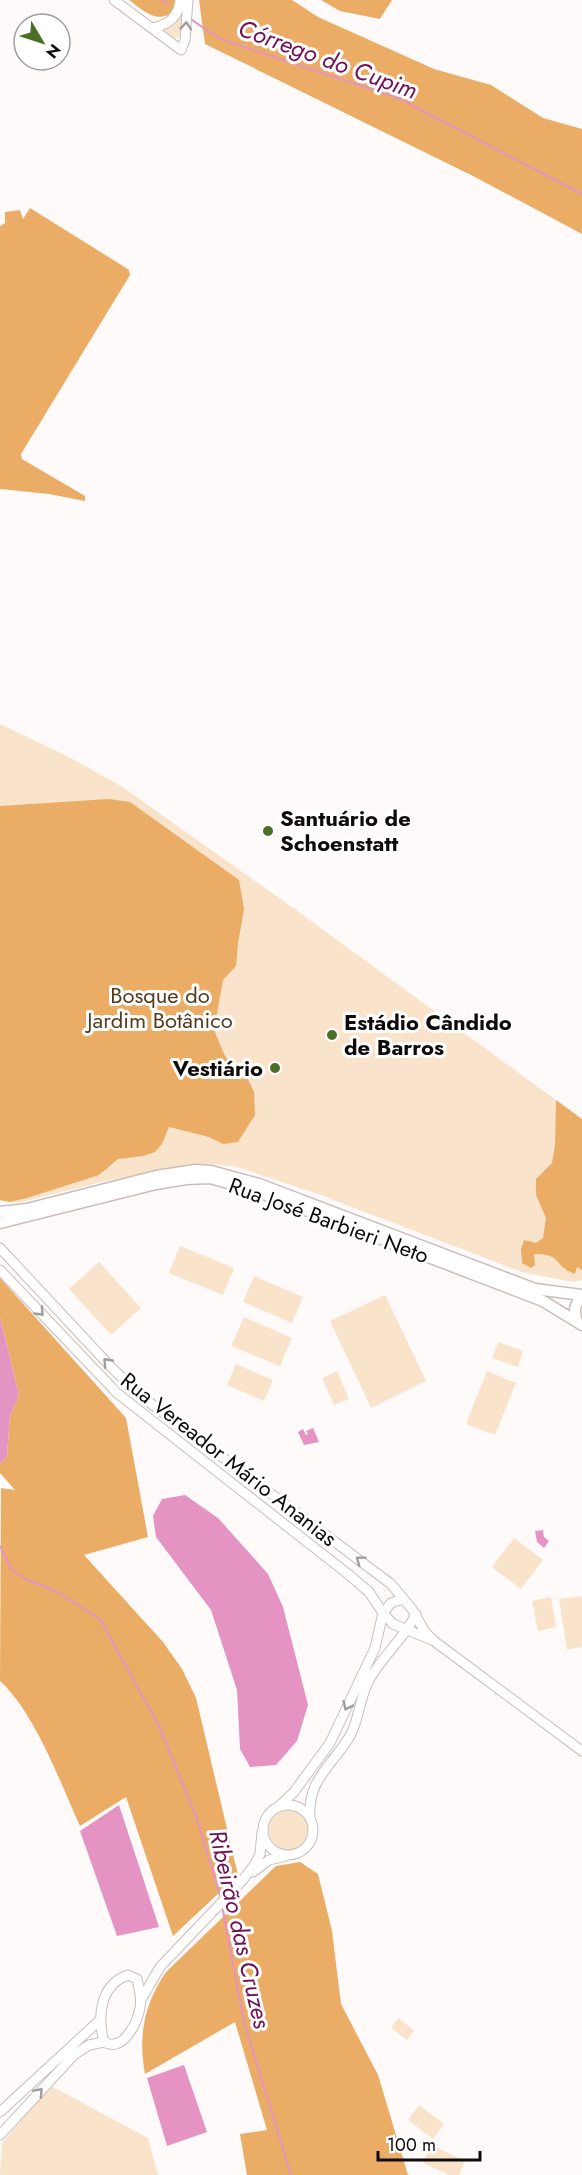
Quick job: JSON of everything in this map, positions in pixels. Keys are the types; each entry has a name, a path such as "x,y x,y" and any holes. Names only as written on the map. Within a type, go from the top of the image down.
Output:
{"main road":[{"name":"Rua José Barbieri Neto","path":"0,1212 27,1209 156,1176 184,1171 211,1171 259,1184 535,1289 582,1295"},
{"name":"Rua José Barbieri Neto","path":"0,1223 156,1184 210,1178 256,1191 537,1299 580,1323"},
{"path":"580,1323 574,1312 582,1295"}],"street":[{"path":"114,0 181,50 185,40 188,0"},
{"path":"152,28 173,19 180,7 180,0"},
{"name":"Rua Vereador Mário Ananias","path":"0,1248 141,1396 391,1584 416,1614 425,1632 434,1641 582,1751"},
{"name":"Rua Vereador Mário Ananias","path":"0,1270 117,1393 348,1574 369,1592 393,1624 434,1641"},
{"path":"141,2000 160,1967 234,1890 255,1864 260,1854 262,1832 268,1816 294,1792 330,1743 375,1648 383,1613 391,1603 403,1599"},
{"path":"242,1881 269,1860 300,1852 310,1843 313,1831 310,1818 311,1797 315,1785 351,1732 368,1682 407,1630 416,1614"},
{"path":"277,1808 284,1806 299,1808 310,1818"},
{"path":"262,1832 270,1847 283,1854 291,1855"},
{"path":"137,1979 160,1967"},
{"path":"104,2042 101,2031 103,1998 113,1983 128,1975 137,1979"},
{"path":"0,2135 74,2055 89,2045 104,2042 114,2046 122,2041 134,2024 140,2008 141,2000 137,1979"},
{"path":"0,2112 101,2019"}],"green space":[{"path":"129,0 177,0 173,12 161,17 150,15"},
{"path":"184,0 181,33 179,37 174,38 164,30"},
{"path":"199,0 292,0 318,17 434,69 491,85 543,118 582,129 582,234 475,177 205,44"},
{"path":"321,0 392,0 380,19 340,11"},
{"path":"30,208 129,270 130,275 21,454 22,459 85,496 85,501 49,494 0,489 0,226 5,223 5,212 20,210 23,219"},
{"name":"Bosque do Jardim Botânico","path":"0,724 67,756 121,786 296,910 582,1119 582,1280 573,1282 522,1272 318,1194 237,1167 210,1164 183,1166 102,1182 17,1203 0,1200"},
{"path":"109,799 130,802 239,880 244,909 236,966 223,980 214,1030 233,1068 247,1077 254,1092 255,1115 238,1142 223,1144 209,1137 169,1127 162,1144 155,1152 118,1159 99,1175 27,1198 10,1202 0,1200 0,806"},
{"path":"556,1100 582,1119 582,1270 577,1267 575,1274 564,1268 554,1258 543,1254 534,1254 535,1265 531,1268 522,1263 521,1249 524,1240 536,1243 543,1238 546,1218 536,1195 536,1179 552,1163 555,1145"},
{"path":"180,1246 234,1268 223,1295 169,1273"},
{"path":"99,1262 141,1308 111,1335 69,1289"},
{"path":"254,1276 303,1297 292,1323 243,1302"},
{"path":"0,1278 126,1418 148,1537 84,1555 163,1642 182,1669 196,1698 238,1875 173,1936 126,1797 80,1826 35,1729 13,1695 0,1681 1,1488 15,1490 0,1473 0,1464 7,1456 10,1416 19,1395 0,1317"},
{"path":"385,1295 426,1381 371,1408 330,1321"},
{"path":"244,1317 292,1338 280,1366 231,1346"},
{"path":"498,1342 523,1351 518,1367 492,1358"},
{"path":"236,1364 273,1380 264,1401 227,1385"},
{"path":"337,1371 349,1399 334,1405 322,1378"},
{"path":"487,1371 516,1383 495,1435 466,1424"},
{"path":"514,1538 543,1560 521,1589 492,1567"},
{"path":"582,1596 582,1647 567,1650 559,1599"},
{"path":"551,1597 556,1627 538,1631 532,1601"},
{"path":"289,1810 297,1811 303,1816 308,1822 308,1838 303,1844 297,1849 289,1850 281,1849 275,1844 270,1838 269,1830 270,1822 275,1816 281,1811"},
{"path":"300,1862 318,1874 332,1931 341,2004 378,2075 408,2175 247,2175 240,2134 267,2130 235,2022 145,2074 142,2047 145,2021 152,1996 166,1972 276,1866"},
{"path":"398,2018 414,2030 407,2040 391,2028"},
{"path":"51,2086 148,2138 158,2175 0,2175 2,2143"},
{"path":"419,2105 444,2124 433,2139 408,2120"},
{"path":"431,2145 465,2161 459,2175 449,2175 423,2163"}],"shaded area":[{"path":"0,1317 19,1395 10,1416 7,1456 0,1464"},
{"path":"313,1428 319,1442 304,1445 298,1432 303,1429 306,1435 308,1434 306,1431"},
{"path":"185,1495 218,1518 268,1574 283,1607 308,1705 297,1741 276,1765 250,1767 240,1749 237,1690 211,1610 156,1537 153,1516 162,1499"},
{"path":"543,1530 544,1537 549,1541 544,1548 537,1542 535,1531"},
{"path":"119,1805 159,1927 117,1936 80,1831"},
{"path":"184,2065 207,2132 167,2146 147,2078"}],"waterway":[{"name":"Córrego do Cupim","path":"162,0 167,4"},
{"name":"Córrego do Cupim","path":"192,20 220,39 398,98 582,194"},
{"name":"Ribeirão das Cruzes","path":"0,1546 12,1570 27,1580 56,1591 100,1619 159,1726 197,1819 221,1899"},
{"name":"Ribeirão das Cruzes","path":"222,1905 244,2022 291,2175"}],"place":[{"name":"Santuário de Schoenstatt","path":"268,831"},
{"name":"Estádio Cândido de Barros","path":"332,1035"},
{"name":"Vestiário","path":"275,1068"}]}
